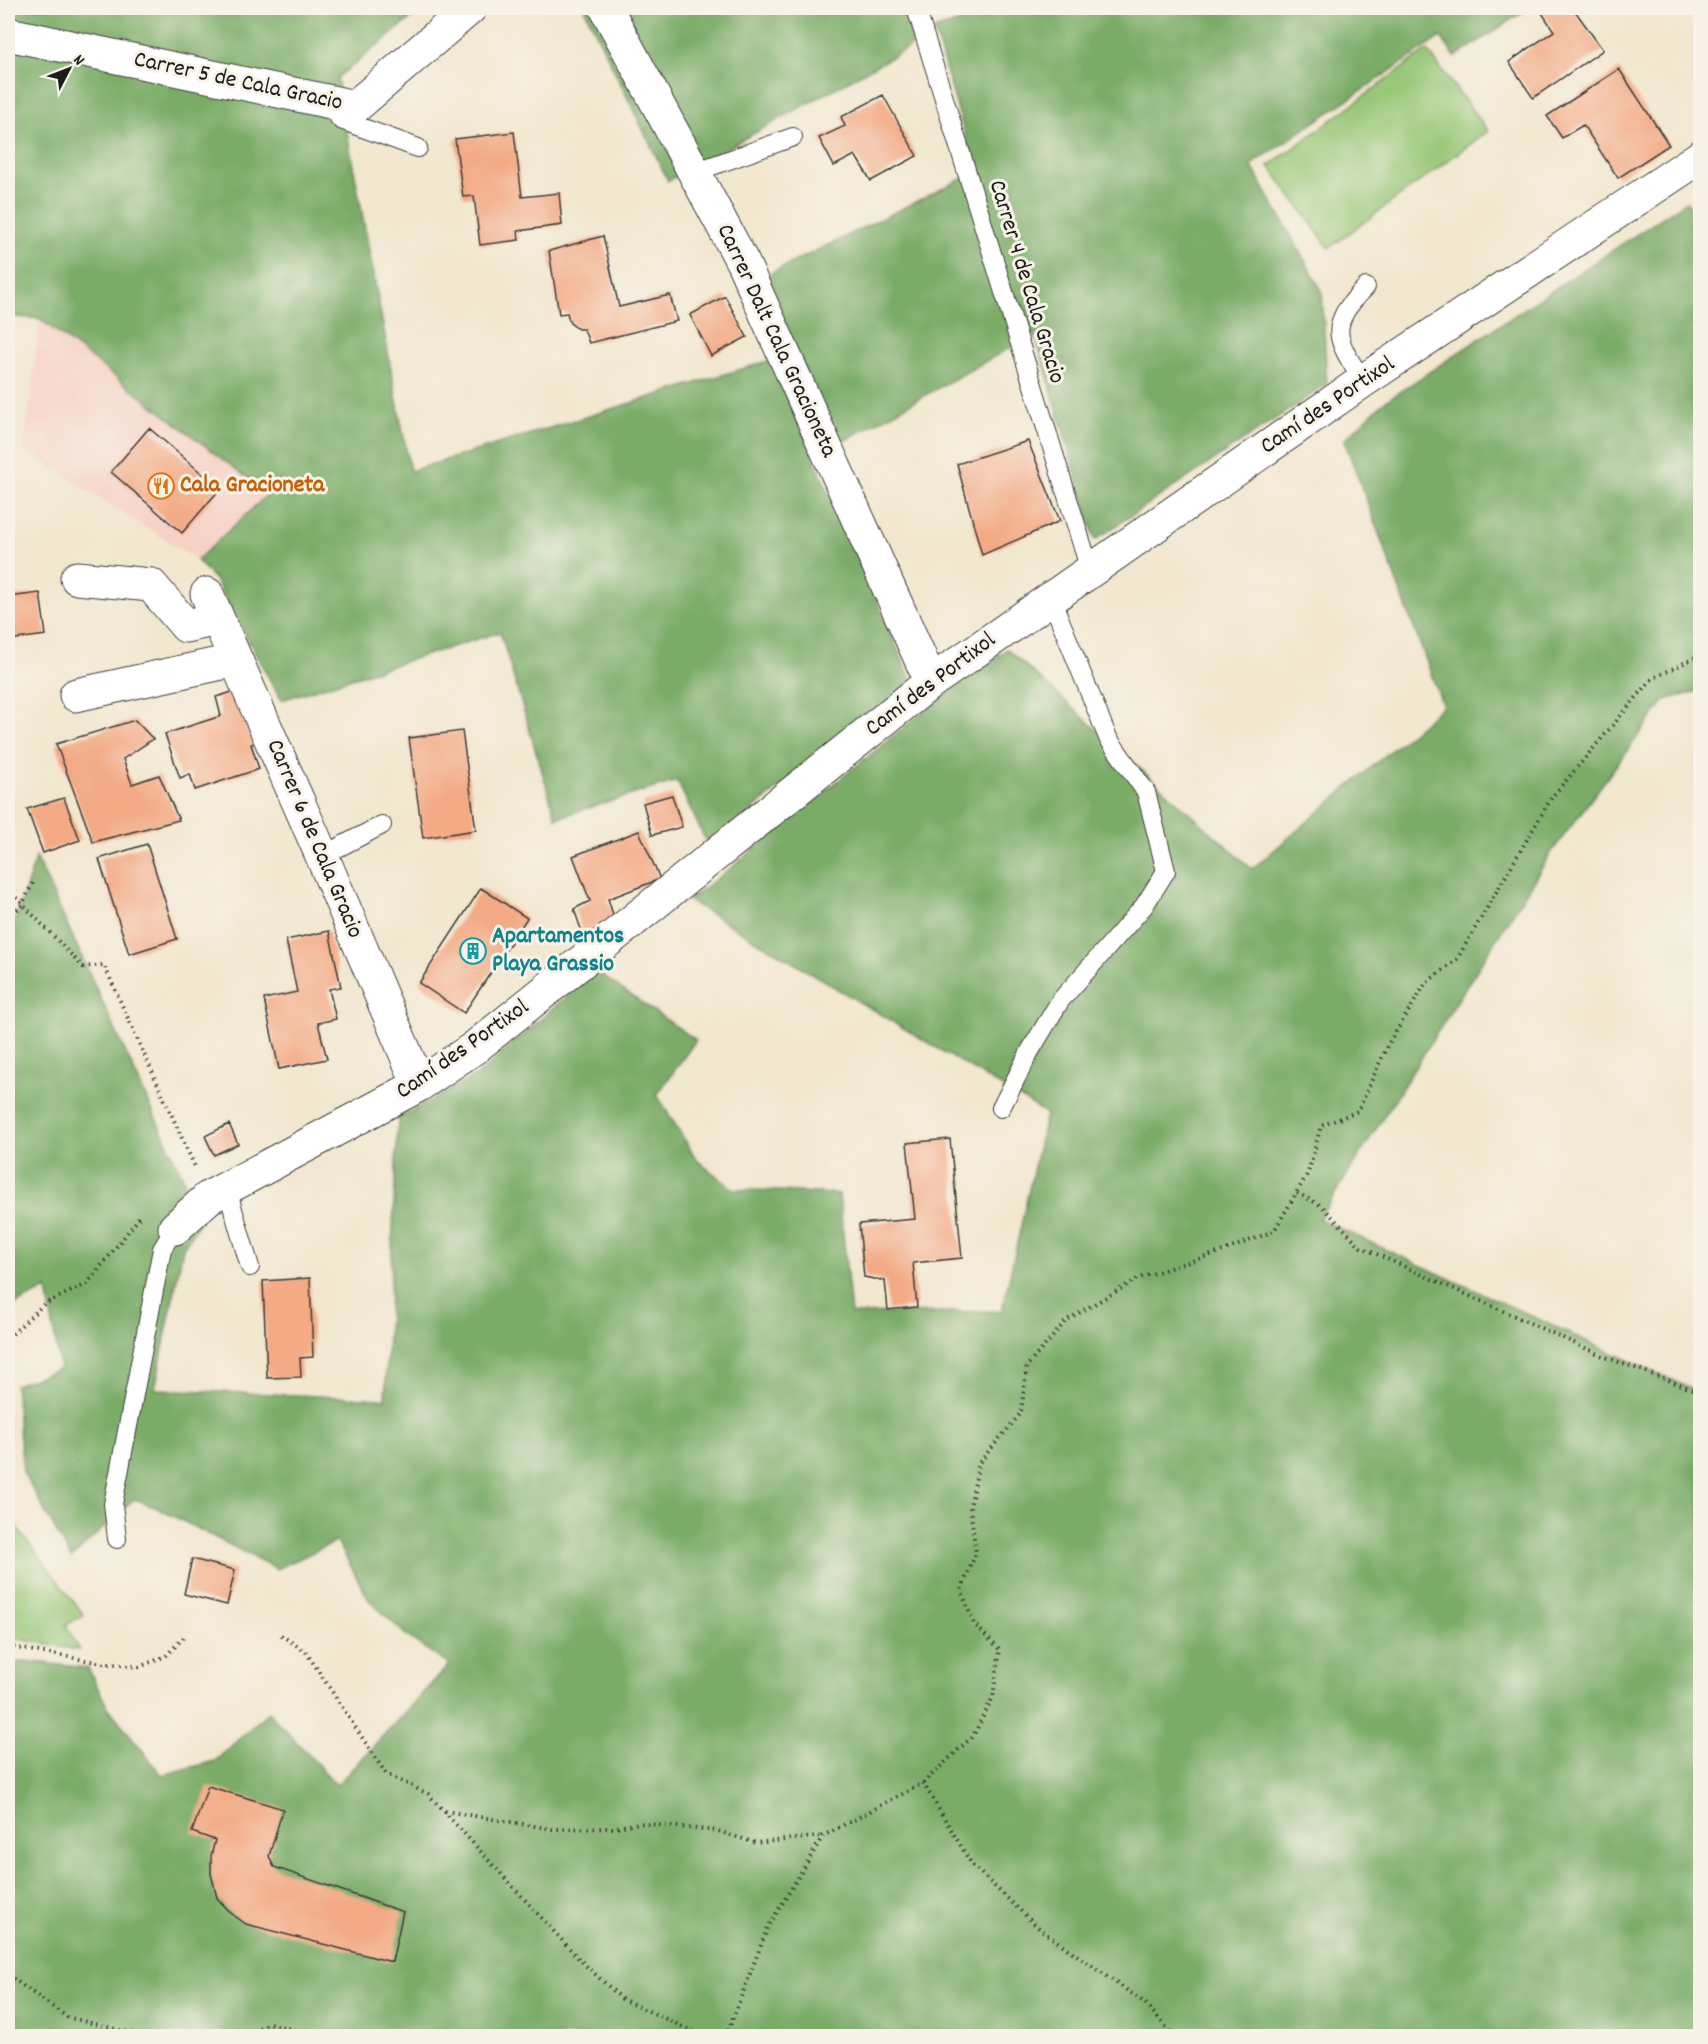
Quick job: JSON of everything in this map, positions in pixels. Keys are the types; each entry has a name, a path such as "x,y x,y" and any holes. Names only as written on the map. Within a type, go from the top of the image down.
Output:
{"street":[{"name":"Carrer 5 de Cala Gracio","path":"8,34 355,106 470,8"},
{"name":"Carrer Dalt Cala Gracioneta","path":"606,8 743,263 931,682"},
{"name":"Camí des Portixol","path":"175,1228 218,1193 419,1085 483,1041 931,682 1363,381 1701,157"},
{"name":"Carrer 6 de Cala Gracio","path":"77,578 151,585 186,626 212,607 322,856 419,1085"},
{"path":"76,695 236,660"}],"lane":[{"name":"Carrer 4 de Cala Gracio","path":"916,8 1090,570"},
{"path":"324,100 341,120 418,148"},
{"path":"694,172 793,137"},
{"path":"1363,381 1346,356 1338,332 1340,320 1348,305 1366,287"},
{"path":"1001,1108 1030,1051 1060,1001 1144,906 1166,870 1146,792 1108,738 1051,598"},
{"path":"322,856 382,825"},
{"path":"218,1193 250,1267"},
{"path":"117,1539 113,1504 162,1250 175,1228"}],"path":[{"path":"444,1811 552,1829 613,1828 639,1823 718,1831 756,1842 823,1836 923,1783 973,1736 993,1697 1000,1650 974,1624 961,1590 976,1553 970,1507 979,1463 1021,1413 1027,1366 1067,1320 1139,1278 1223,1251 1274,1231 1308,1173 1321,1126 1358,1111 1387,1046 1426,983 1457,959 1552,797 1652,679 1701,655"},
{"path":"8,918 22,905 34,880"},
{"path":"8,889 83,967 104,965 193,1163 218,1193"},
{"path":"185,1169 193,1163"},
{"path":"1297,1193 1322,1206 1361,1247 1603,1356 1701,1392"},
{"path":"8,1338 44,1304 87,1284 148,1206"},
{"path":"281,1635 306,1652 386,1774 428,1794 581,1961 622,1999 703,2037"},
{"path":"8,1648 139,1667 166,1656 185,1636"},
{"path":"923,1783 973,1866 1041,1930 1145,2003 1174,2037"},
{"path":"726,2037 768,1927 823,1836"},
{"path":"8,1975 67,2017 144,2037"},
{"path":"243,2037 269,2024 316,2037"}],"shaded area":[{"path":"40,319 269,494 197,560 24,450"}],"green space":[{"path":"8,8 424,8 337,78 410,471 771,360 912,682 708,845 677,781 556,818 500,632 281,700 215,580 197,560 268,494 40,319 8,316"},
{"path":"584,8 902,8 915,44 668,181"},
{"path":"1005,8 1529,8 1455,57 1441,37 1251,165 1322,291 1327,384 1095,540 1035,334 838,444 763,277 976,172 934,30"},
{"path":"1427,50 1488,131 1329,248 1269,166"},
{"path":"1687,201 1700,226 1700,691 1665,700 1551,853 1319,1219 1700,1393 1700,2036 8,2036 8,1665 24,1661 88,1668 107,1706 162,1775 215,1761 268,1712 337,1785 449,1665 407,1636 369,1600 337,1541 277,1569 157,1508 134,1499 71,1558 23,1472 15,1385 60,1369 47,1289 8,1308 8,942 36,857 202,1219 183,1248 155,1389 385,1399 398,1118 479,1074 595,971 696,1040 657,1095 697,1160 733,1189 839,1194 851,1314 1002,1311 1046,1113 688,900 929,707 1007,649 1252,869 1443,706 1344,440 1384,402"},
{"path":"8,1516 84,1615 66,1625 79,1650 8,1637"}],"building":[{"path":"1550,8 1573,8 1603,50 1533,98 1509,62 1554,31 1542,13"},
{"path":"1619,69 1669,145 1618,178 1583,125 1562,138 1547,116"},
{"path":"883,95 917,156 871,181 855,155 834,166 819,138 845,126 841,117"},
{"path":"514,132 522,197 559,193 562,225 518,231 519,240 480,245 474,196 463,197 455,139"},
{"path":"603,236 619,307 670,295 677,321 589,343 584,329 578,329 570,323 567,313 559,314 549,251"},
{"path":"725,296 747,337 711,356 690,315"},
{"path":"149,428 220,489 182,533 111,472"},
{"path":"1028,441 1060,521 982,555 957,464"},
{"path":"40,593 46,635 8,640 8,597"},
{"path":"242,689 259,742 251,744 259,769 195,790 190,774 180,778 165,734 221,716 216,697"},
{"path":"135,720 153,739 123,759 132,784 159,775 179,820 93,842 56,744"},
{"path":"462,731 476,830 423,838 409,738"},
{"path":"672,795 682,827 652,835 643,803"},
{"path":"64,798 80,840 43,853 27,809"},
{"path":"639,831 660,879 608,899 614,918 584,938 574,909 590,901 573,856"},
{"path":"147,844 177,939 129,954 99,859"},
{"name":"Apartamentos Playa Grassio","path":"481,888 527,918 464,1013 419,983"},
{"path":"329,931 341,987 329,989 336,1019 318,1023 327,1059 279,1069 264,999 297,992 286,940"},
{"path":"229,1124 238,1144 214,1155 205,1136"},
{"path":"950,1139 962,1258 913,1263 917,1307 888,1310 885,1281 864,1277 859,1224 915,1219 907,1143"},
{"path":"310,1278 313,1357 300,1358 301,1377 267,1378 263,1281"},
{"path":"192,1559 235,1570 227,1605 184,1594"},
{"path":"208,1786 283,1809 269,1856 274,1867 403,1912 392,1962 246,1924 232,1914 217,1898 211,1874 211,1856 215,1840 192,1832"}],"place":[{"name":"Cala Gracioneta","path":"161,486"},
{"name":"Apartamentos Playa Grassio","path":"473,951"}]}
